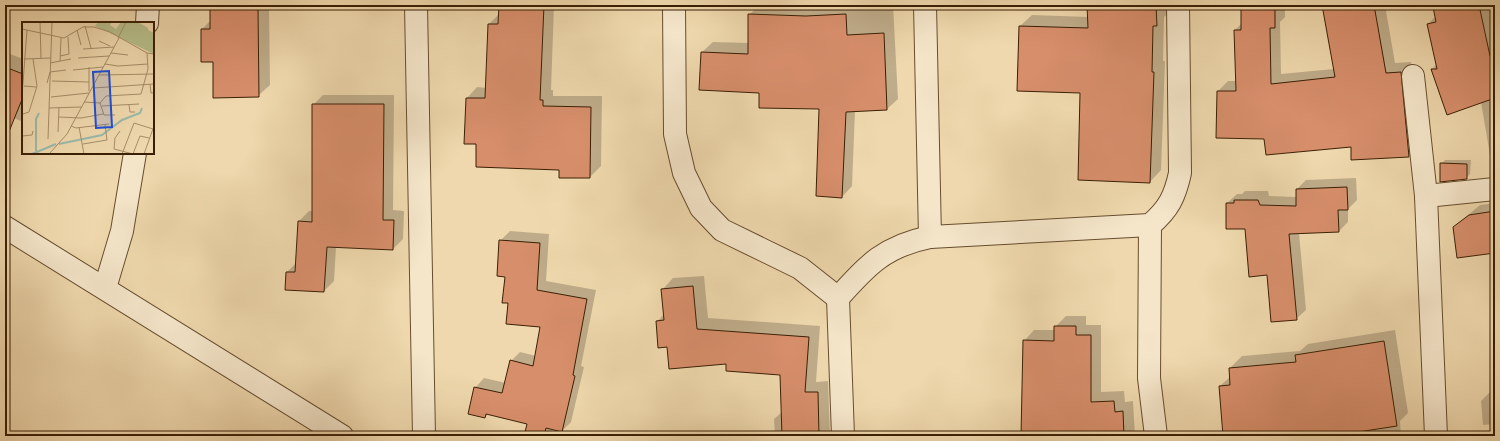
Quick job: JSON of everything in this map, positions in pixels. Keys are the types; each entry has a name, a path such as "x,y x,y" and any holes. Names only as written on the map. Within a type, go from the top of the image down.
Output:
{"street":[{"path":"147,22 148,5"},
{"path":"416,5 424,436"},
{"path":"674,5 675,134 684,173 701,208 722,230 800,268 838,298"},
{"path":"925,5 930,237"},
{"path":"843,436 838,298 863,270 893,248 908,241 930,237 1150,225 1160,216 1176,193 1180,172 1178,5"},
{"path":"1413,76 1426,196 1436,436"},
{"path":"105,288 122,231 135,154"},
{"path":"1426,196 1495,189"},
{"path":"1150,225 1149,378 1156,436"},
{"path":"5,227 342,436"}],"building":[{"path":"499,5 544,5 540,100 543,100 543,106 591,107 590,178 559,178 559,170 476,167 476,144 464,144 466,98 485,98 488,24 498,24"},
{"path":"1087,5 1156,5 1157,26 1153,26 1152,72 1154,72 1150,183 1078,180 1080,93 1017,91 1019,26 1088,28"},
{"path":"1322,5 1374,5 1386,73 1401,72 1409,157 1351,160 1351,147 1266,155 1264,139 1216,138 1217,91 1236,91 1234,30 1241,30 1241,7 1275,7 1275,28 1270,28 1271,84 1335,77"},
{"path":"1443,5 1479,5 1490,56 1495,54 1495,98 1447,115 1431,69 1437,69 1427,24 1436,22 1433,7"},
{"path":"210,9 258,9 259,97 213,98 213,62 201,62 201,29 210,29"},
{"path":"748,14 806,16 846,14 847,35 884,33 887,110 846,112 842,198 816,196 819,109 759,108 759,93 699,90 701,52 748,54"},
{"path":"5,67 22,74 22,99 6,139"},
{"path":"312,104 384,104 383,220 394,220 393,250 327,247 324,292 285,290 286,272 295,272 298,221 312,222"},
{"path":"1440,163 1467,164 1467,179 1440,182"},
{"path":"1347,187 1348,210 1338,210 1339,232 1289,234 1297,320 1271,322 1267,275 1249,277 1245,229 1226,229 1226,203 1234,203 1234,200 1258,200 1260,205 1296,206 1296,189"},
{"path":"1495,211 1495,253 1457,258 1453,227 1469,215"},
{"path":"499,240 540,243 537,290 587,299 573,375 575,376 562,432 546,428 544,436 524,436 527,424 486,414 485,418 468,414 474,387 502,393 510,360 533,366 540,327 506,324 508,303 502,303 505,277 497,276"},
{"path":"693,286 697,329 809,337 805,392 818,392 819,436 782,436 780,375 726,371 726,364 669,369 667,347 658,348 656,321 664,320 661,289"},
{"path":"1054,326 1076,326 1076,335 1091,335 1091,402 1114,401 1115,412 1123,411 1124,436 1021,436 1023,340 1054,341"},
{"path":"1384,341 1397,426 1332,436 1223,436 1219,386 1230,385 1229,368 1296,362 1295,355"}]}
